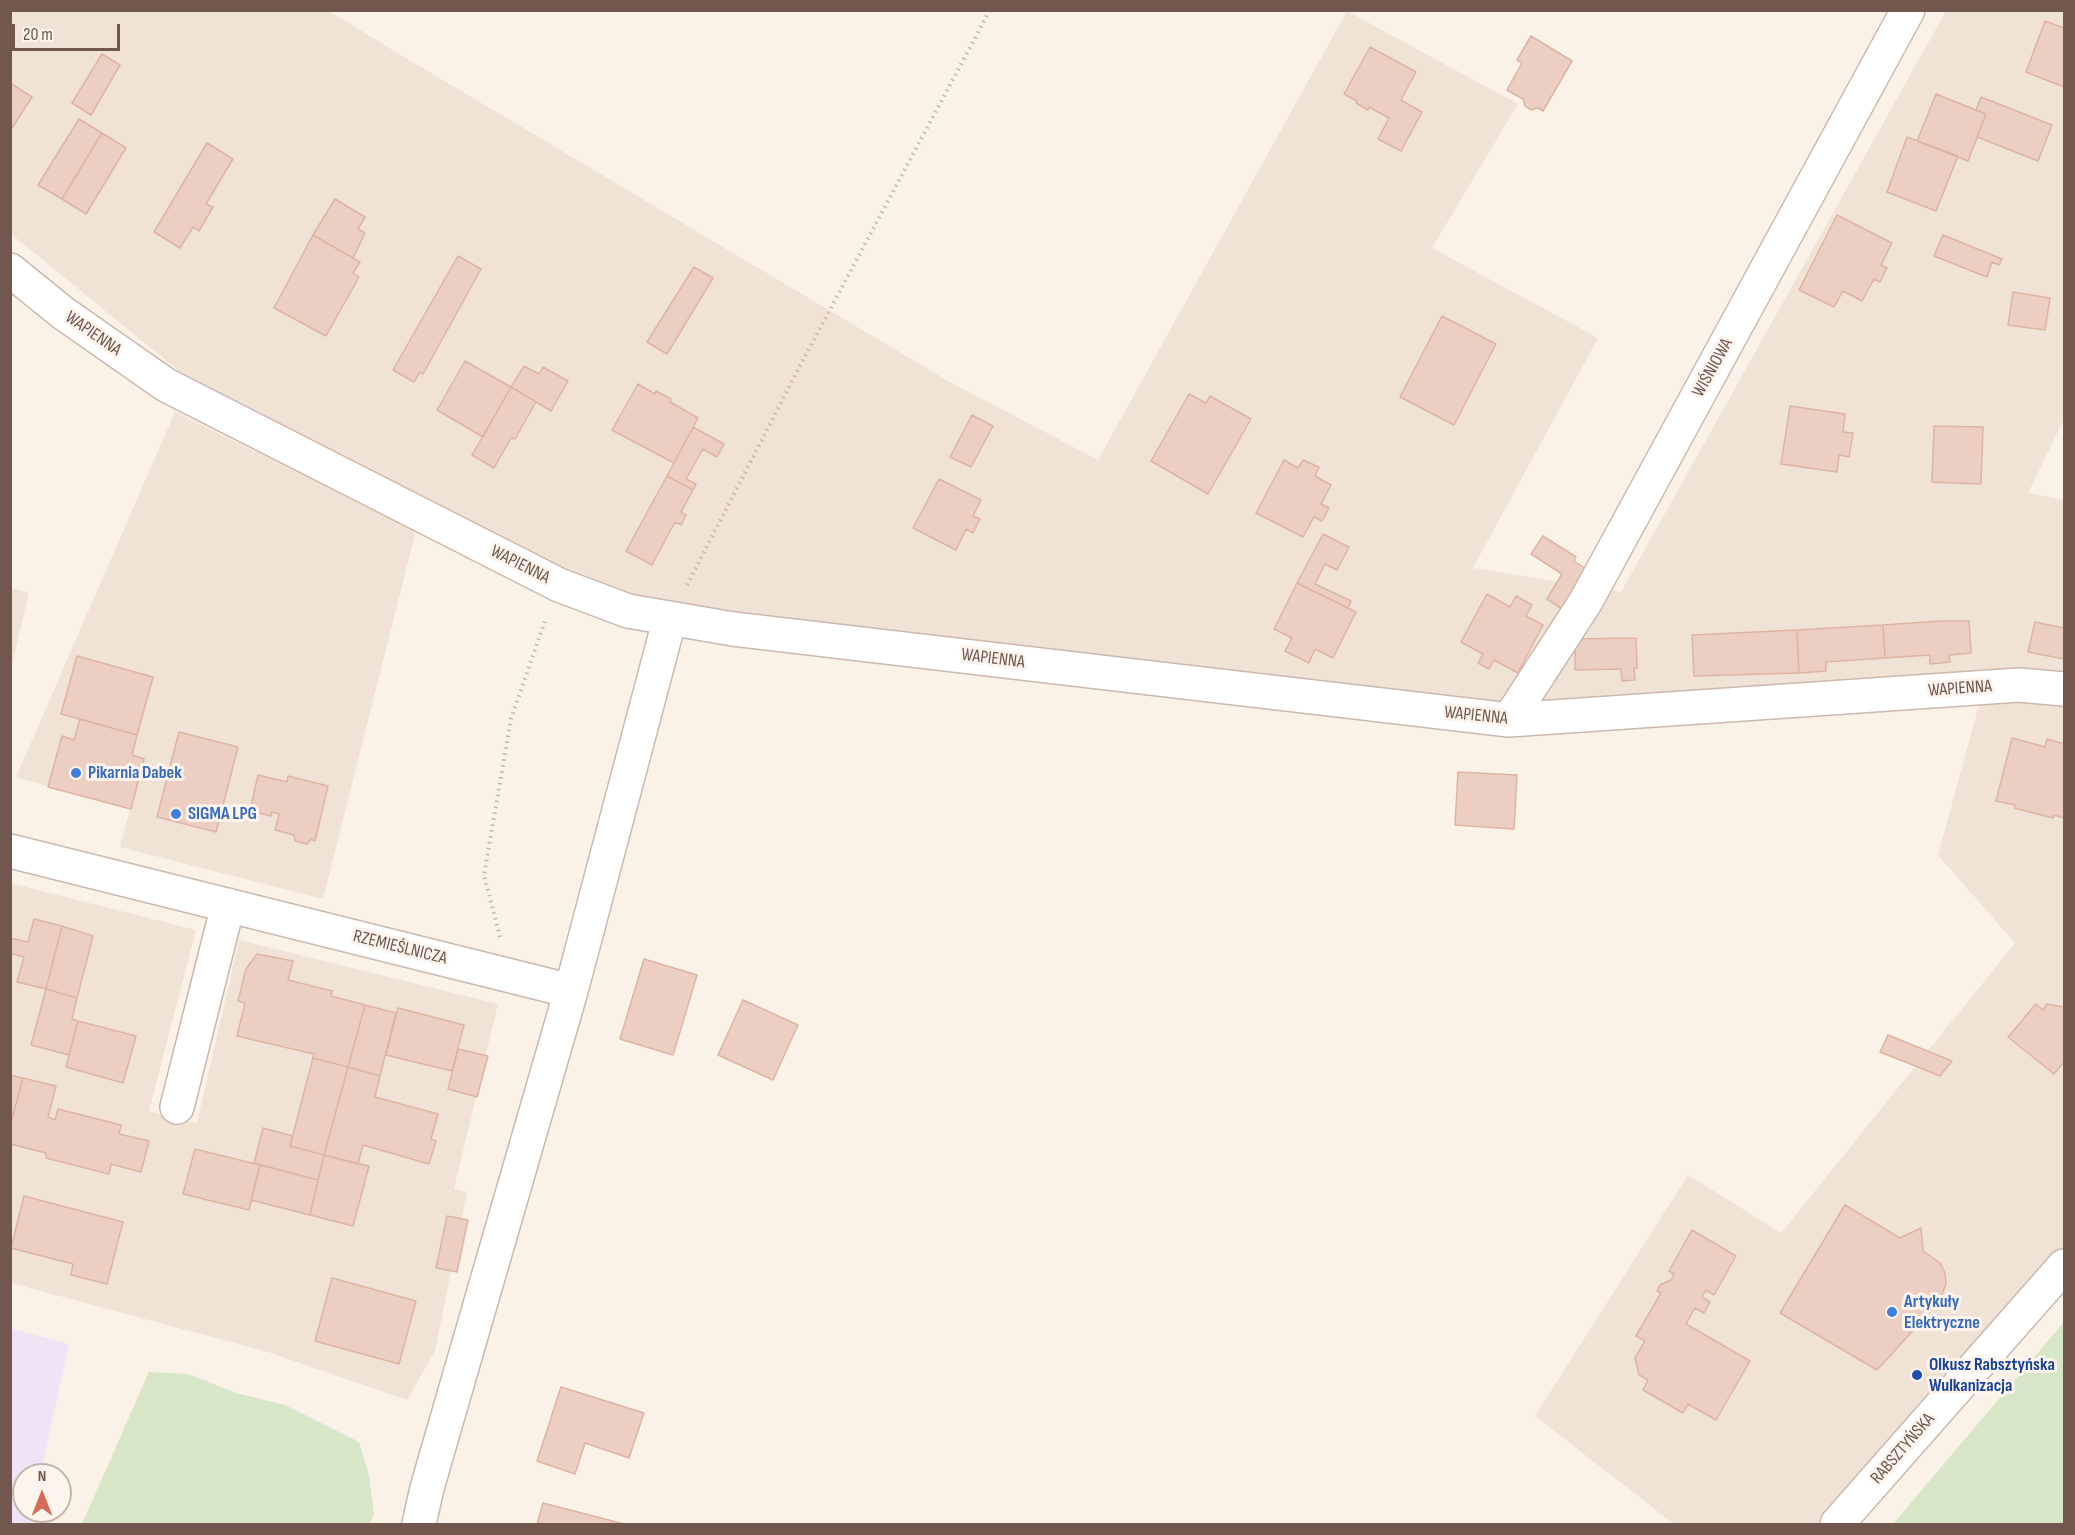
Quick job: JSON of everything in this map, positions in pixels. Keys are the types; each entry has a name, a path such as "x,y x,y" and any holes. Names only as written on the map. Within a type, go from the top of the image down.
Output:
{"street":[{"name":"WIŚNIOWA","path":"1509,720 1586,601 1908,10"},
{"name":"WAPIENNA","path":"10,270 63,313 166,385 559,585 628,611 733,629 1509,720 2019,684 2064,689"},
{"path":"419,1524 571,991 670,618"},
{"name":"RZEMIEŚLNICZA","path":"10,851 571,991"},
{"path":"177,1107 228,905"},
{"name":"RABSZTYŃSKA","path":"1837,1524 2064,1266"}],"path":[{"path":"670,618 990,10"},
{"path":"510,975 484,875 512,719 559,585"}],"shaded area":[{"path":"10,11 329,11 948,381 1098,460 1347,11 1518,104 1432,248 1598,338 1473,568 1621,592 1946,11 2064,11 2064,419 2028,493 2064,500 2064,1259 1829,1524 1674,1524 1535,1416 1688,1175 1781,1233 2015,943 1938,855 1988,672 1535,708 629,601 184,375 11,234"},
{"path":"175,412 416,530 323,899 120,847 130,810 16,777"},
{"path":"10,588 29,593 11,668"},
{"path":"10,883 196,930 149,1111 197,1123 239,940 498,1004 454,1189 467,1192 435,1351 407,1400 268,1352 11,1283"},
{"path":"10,1328 69,1344 43,1463 12,1463 12,1523 29,1523 11,1524"}],"green space":[{"path":"2064,1322 2064,1524 1893,1524"},
{"path":"149,1372 188,1374 236,1393 285,1405 359,1442 369,1475 374,1514 370,1524 82,1524"}],"building":[{"path":"2045,21 2064,28 2064,87 2026,72"},
{"path":"1531,36 1572,61 1543,111 1538,108 1531,110 1525,106 1523,99 1507,90 1522,63 1517,60"},
{"path":"1370,47 1416,72 1401,100 1422,112 1401,151 1378,139 1389,118 1369,107 1368,110 1344,94"},
{"path":"102,54 120,65 91,115 72,103"},
{"path":"10,83 32,97 10,131"},
{"path":"1936,94 1986,114 1968,161 1917,141"},
{"path":"1981,97 2052,125 2038,161 1977,137 1986,114 1976,110"},
{"path":"79,119 102,133 62,199 38,185"},
{"path":"102,133 126,148 86,214 62,199"},
{"path":"1907,137 1958,156 1936,211 1887,192"},
{"path":"207,143 233,159 206,204 213,207 199,231 193,227 180,248 154,232"},
{"path":"335,199 365,217 358,229 365,233 353,258 313,235"},
{"path":"1837,215 1892,243 1881,265 1887,268 1880,282 1874,279 1862,301 1843,291 1834,307 1799,290"},
{"path":"313,235 360,262 353,273 359,277 326,336 274,308"},
{"path":"1943,235 2002,259 1999,265 1992,262 1987,277 1934,256"},
{"path":"458,256 481,269 423,374 420,372 414,382 393,370"},
{"path":"694,267 713,278 667,354 647,342"},
{"path":"2013,292 2050,298 2045,330 2008,325"},
{"path":"1442,316 1496,344 1454,425 1400,397"},
{"path":"465,361 511,387 483,437 437,410"},
{"path":"524,366 539,374 543,367 568,381 551,411 511,387"},
{"path":"638,384 655,394 656,391 671,399 670,402 698,418 674,463 612,430"},
{"path":"511,387 536,402 515,439 511,438 494,468 472,455"},
{"path":"1189,394 1206,403 1210,396 1251,419 1208,494 1151,461"},
{"path":"1790,406 1845,414 1843,432 1853,433 1849,457 1839,455 1837,472 1781,464"},
{"path":"972,415 993,426 971,467 950,457"},
{"path":"1934,426 1983,427 1981,484 1932,482"},
{"path":"693,427 724,444 717,457 703,449 686,479 696,484 693,490 667,476"},
{"path":"1284,460 1298,468 1303,460 1319,467 1315,476 1331,485 1321,504 1329,508 1322,521 1314,517 1303,537 1256,513"},
{"path":"667,476 693,490 681,512 686,515 681,525 675,522 652,565 626,551"},
{"path":"939,479 981,500 973,516 980,519 973,533 966,529 956,550 913,528"},
{"path":"1323,534 1349,547 1337,570 1325,564 1315,584 1351,601 1348,608 1297,583"},
{"path":"1543,536 1576,557 1574,561 1592,573 1567,612 1547,599 1562,574 1531,554"},
{"path":"1297,583 1356,612 1333,658 1315,649 1309,663 1285,651 1292,638 1274,629"},
{"path":"1487,594 1510,607 1516,596 1532,605 1526,616 1543,625 1518,673 1494,660 1489,669 1478,663 1483,654 1461,642"},
{"path":"1969,621 1971,653 1949,655 1950,662 1930,664 1930,655 1885,658 1883,625"},
{"path":"2035,622 2064,628 2064,659 2028,652"},
{"path":"1883,625 1885,658 1826,662 1826,671 1799,673 1797,630"},
{"path":"1797,630 1799,673 1694,676 1692,635"},
{"path":"1636,638 1635,680 1622,681 1621,669 1575,670 1575,639"},
{"path":"77,656 153,677 137,735 61,714"},
{"path":"80,719 137,735 132,755 144,759 131,809 48,787 62,736 74,740"},
{"path":"179,732 238,747 216,832 157,817"},
{"path":"2012,738 2045,747 2047,739 2064,744 2064,818 2054,815 2053,818 1996,801"},
{"path":"1458,772 1517,775 1514,829 1455,825"},
{"path":"258,775 287,782 288,776 328,786 315,841 311,839 307,844 295,841 294,835 275,830 279,814 272,812 271,816 250,811"},
{"path":"34,919 62,926 46,989 17,982 24,957 10,953 10,938 28,942"},
{"path":"62,926 93,936 77,998 46,989"},
{"path":"257,954 293,961 288,980 332,991 331,996 365,1005 348,1067 313,1058 314,1054 237,1036 245,1003 238,1001 246,969"},
{"path":"644,959 697,975 673,1055 620,1039"},
{"path":"46,989 77,998 72,1019 78,1021 69,1055 31,1045"},
{"path":"743,1000 798,1025 773,1080 718,1055"},
{"path":"2036,1004 2043,1010 2047,1004 2064,1007 2064,1062 2054,1074 2008,1037"},
{"path":"365,1005 396,1013 380,1076 348,1067"},
{"path":"398,1008 464,1025 452,1071 386,1055"},
{"path":"78,1021 136,1036 123,1083 66,1067"},
{"path":"1888,1035 1952,1061 1940,1076 1880,1052"},
{"path":"458,1049 488,1056 477,1097 448,1089"},
{"path":"313,1058 348,1067 324,1155 290,1146"},
{"path":"348,1067 380,1076 375,1097 438,1114 431,1139 436,1141 429,1164 363,1145 358,1164 324,1155"},
{"path":"10,1075 23,1078 10,1126"},
{"path":"23,1078 56,1086 48,1117 55,1120 58,1109 121,1125 119,1134 149,1141 141,1172 111,1164 109,1174 46,1158 46,1153 10,1144 10,1126"},
{"path":"263,1128 293,1136 290,1146 324,1155 318,1180 254,1163"},
{"path":"195,1149 260,1165 249,1210 183,1194"},
{"path":"324,1155 369,1166 353,1226 310,1215"},
{"path":"260,1165 318,1180 310,1215 251,1200"},
{"path":"24,1196 123,1222 107,1284 71,1275 73,1264 11,1248"},
{"path":"1845,1205 1900,1238 1921,1228 1923,1251 1940,1263 1945,1273 1946,1284 1939,1302 1877,1370 1780,1313"},
{"path":"447,1216 468,1220 457,1272 436,1268"},
{"path":"1692,1230 1736,1256 1714,1295 1706,1290 1702,1297 1710,1302 1704,1313 1695,1308 1686,1324 1750,1361 1716,1420 1688,1404 1683,1413 1643,1390 1648,1380 1639,1375 1635,1358 1645,1341 1636,1336 1661,1293 1657,1291 1660,1285 1671,1280 1674,1274 1669,1271"},
{"path":"332,1278 416,1301 399,1364 315,1341"},
{"path":"561,1387 644,1413 629,1458 585,1443 575,1474 537,1461"},
{"path":"543,1503 624,1524 537,1524"}],"place":[{"name":"Pikarnia Dabek","path":"76,773"},
{"name":"SIGMA LPG","path":"176,814"},
{"name":"Artykuły Elektryczne","path":"1892,1312"},
{"name":"Olkusz Rabsztyńska Wulkanizacja","path":"1917,1375"}]}
